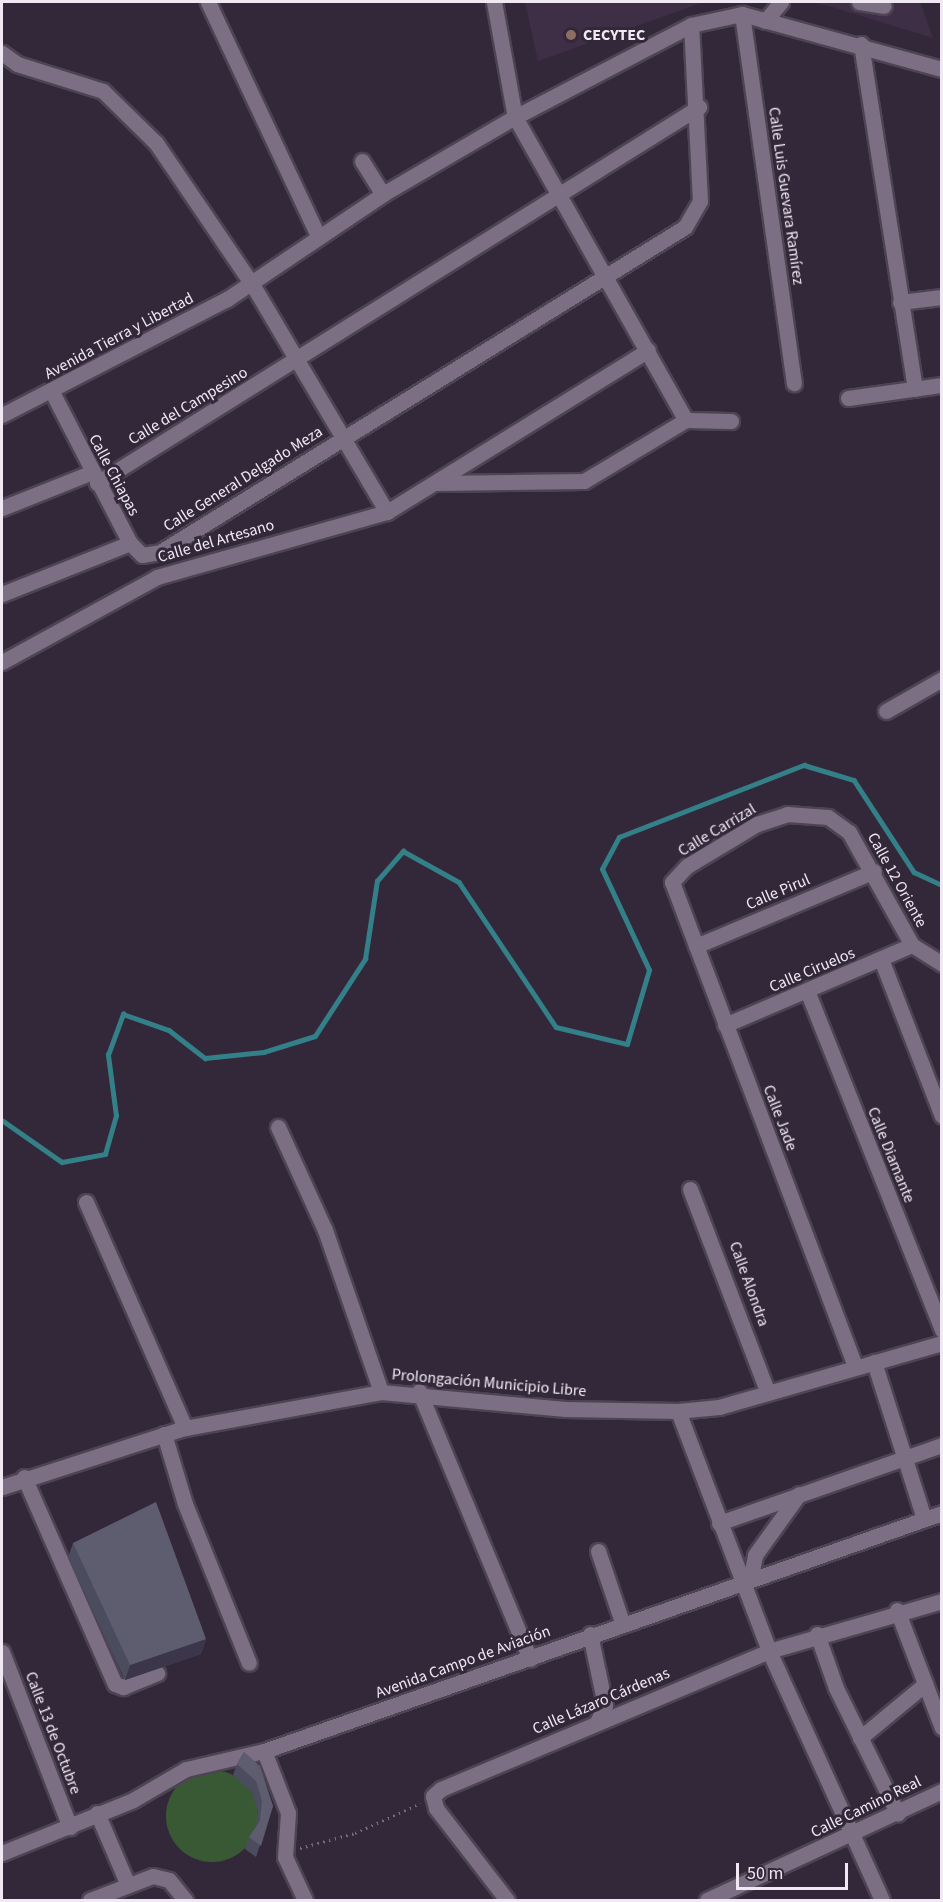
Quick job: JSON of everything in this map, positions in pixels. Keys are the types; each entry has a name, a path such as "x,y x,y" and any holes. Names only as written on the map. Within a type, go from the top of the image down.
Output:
{"street":[{"path":"208,2 318,236"},
{"path":"494,2 515,117 686,420"},
{"path":"765,21 781,2"},
{"path":"859,2 884,6"},
{"path":"742,14 861,44 942,69"},
{"name":"Avenida Tierra y Libertad","path":"2,415 52,392 252,284 318,236 384,194 515,117 691,25 742,14"},
{"name":"Calle Luis Guevara Ramírez","path":"742,14 794,383"},
{"name":"Calle General Delgado Meza","path":"160,552 685,227 695,214 700,201 699,107 691,25"},
{"path":"861,44 915,389"},
{"path":"2,53 17,64 103,91 131,113 252,284 387,512"},
{"name":"Calle del Campesino","path":"2,508 93,478 298,360 699,107"},
{"path":"362,161 384,194"},
{"path":"900,302 942,297"},
{"name":"Calle del Artesano","path":"2,662 157,577 387,512 648,350"},
{"path":"848,398 942,385"},
{"name":"Calle Chiapas","path":"52,392 93,478 130,543 142,555 160,552"},
{"path":"436,483 584,481 686,420 731,421"},
{"path":"2,594 130,543"},
{"path":"886,711 942,679"},
{"name":"Calle Carrizal","path":"672,882 687,866 757,824 787,814 828,817 849,832"},
{"name":"Calle 12 Oriente","path":"849,832 912,945"},
{"name":"Calle Pirul","path":"696,946 873,872"},
{"name":"Calle Jade","path":"672,882 855,1366"},
{"path":"912,945 942,964"},
{"name":"Calle Ciruelos","path":"725,1025 808,993 912,945"},
{"path":"881,959 942,1116"},
{"name":"Calle Diamante","path":"808,993 942,1330"},
{"path":"278,1127 325,1230 381,1392"},
{"name":"Calle Alondra","path":"690,1189 768,1393"},
{"path":"86,1202 185,1428"},
{"name":"Prolongación Municipio Libre","path":"2,1487 24,1477 185,1428 381,1392 419,1391 565,1409 678,1411 768,1393 855,1366 942,1343"},
{"path":"874,1362 924,1519"},
{"path":"419,1391 530,1659"},
{"path":"678,1411 719,1523 747,1577 769,1651 882,1900"},
{"path":"164,1434 184,1504 249,1663"},
{"path":"719,1523 905,1455 942,1445"},
{"path":"24,1477 115,1684 123,1687 157,1673"},
{"path":"747,1577 755,1555 799,1494"},
{"name":"Avenida Campo de Aviación","path":"2,1853 70,1827 186,1769 264,1751 530,1659 590,1634 747,1577 942,1514"},
{"path":"598,1551 622,1622"},
{"name":"Calle Lázaro Cárdenas","path":"433,1796 597,1722 769,1651 897,1610 941,1601"},
{"path":"897,1610 942,1728"},
{"path":"590,1634 605,1705 597,1722"},
{"path":"817,1634 860,1738 898,1814"},
{"name":"Calle 13 de Octubre","path":"2,1652 70,1827"},
{"path":"860,1738 925,1684"},
{"path":"264,1751 288,1813 285,1857 305,1900"},
{"name":"Calle Camino Real","path":"708,1900 898,1814 942,1791"},
{"path":"433,1796 455,1836 507,1900"},
{"path":"97,1813 128,1885"},
{"path":"90,1900 153,1876 169,1880 185,1900"}],"path":[{"path":"285,1857 310,1841 355,1833 433,1796"}],"shaded area":[{"name":"CECYTEC","path":"525,2 704,2 538,61"},
{"path":"810,2 920,2 933,38 832,7"}],"green space":[{"path":"212,1770 229,1774 244,1784 254,1799 258,1816 254,1833 244,1848 229,1858 212,1862 195,1858 180,1848 170,1833 166,1816 170,1799 180,1784 195,1774"}],"building":[{"path":"156,1502 206,1639 130,1665 73,1543"},
{"path":"244,1752 260,1766 273,1806 261,1846 249,1837 260,1821 262,1801 256,1781 237,1764"}],"waterway":[{"path":"2,1120 62,1162 105,1154 116,1116 108,1055 123,1014 169,1030 205,1058 264,1052 315,1036 365,959 377,881 403,851 459,882 556,1027 627,1044 649,970 602,869 619,837 804,765 854,780 914,872 942,885"}],"place":[{"name":"CECYTEC","path":"571,35"}]}
